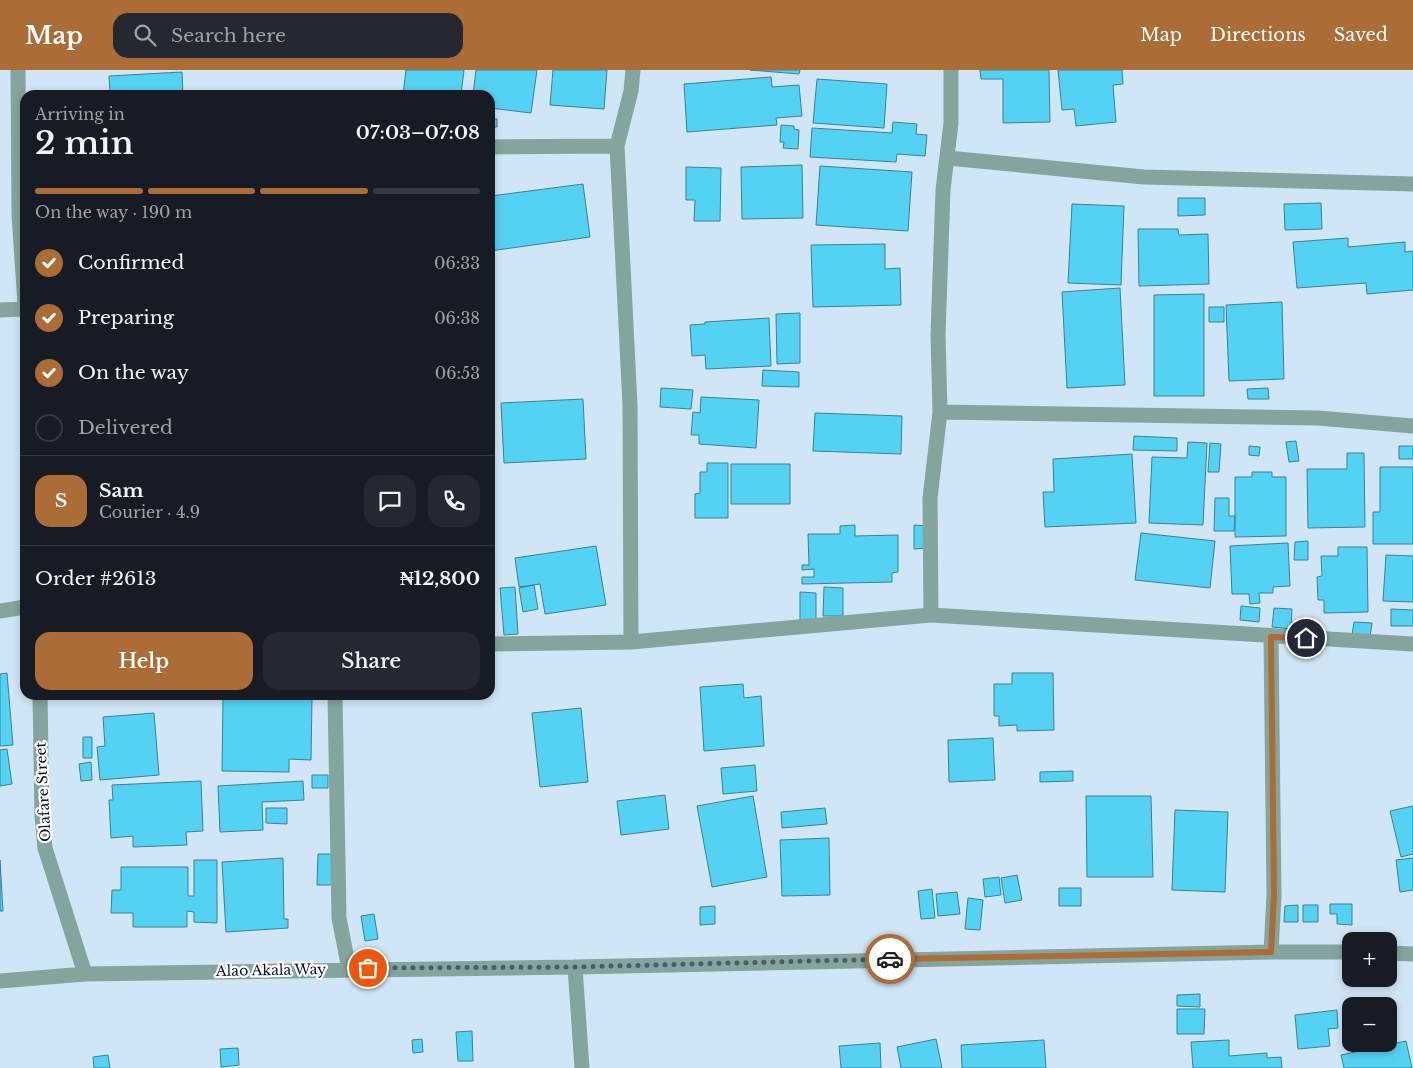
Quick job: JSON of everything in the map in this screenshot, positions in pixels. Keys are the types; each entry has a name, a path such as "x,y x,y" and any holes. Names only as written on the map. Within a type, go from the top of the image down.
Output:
{"street":[{"path":"18,70 20,215"},
{"path":"631,642 630,405 617,146 631,91 633,70"},
{"path":"931,615 930,498 940,412 938,335 944,190 951,123 951,70"},
{"path":"495,147 617,146"},
{"path":"948,158 1144,177 1413,184"},
{"path":"0,310 20,309"},
{"path":"940,412 1318,418 1413,426"},
{"path":"0,611 20,608"},
{"path":"495,644 631,642 931,615 1271,637 1413,644"},
{"path":"1271,637 1274,895 1271,952"},
{"name":"Olafare Street","path":"40,700 42,816 45,848 86,974"},
{"path":"335,700 339,918 349,969"},
{"name":"Alao Akala Way","path":"0,981 86,974 575,967 1342,952"},
{"path":"1397,953 1413,954"},
{"path":"575,967 582,1068"}],"building":[{"path":"406,70 464,70 462,90 404,90"},
{"path":"476,70 537,70 531,113 495,109 495,90 474,90"},
{"path":"553,70 607,70 604,109 550,105"},
{"path":"750,70 800,70 799,74"},
{"path":"980,70 1049,70 1050,122 1003,123 1003,79 981,79"},
{"path":"1058,70 1122,70 1123,84 1113,85 1116,122 1076,126 1074,109 1062,110"},
{"path":"182,72 183,90 110,90 109,76"},
{"path":"771,77 772,87 799,85 802,116 776,118 777,125 687,132 684,84"},
{"path":"817,79 887,84 884,128 813,123"},
{"path":"495,119 497,119 497,127 495,127"},
{"path":"893,122 917,124 916,134 927,135 925,156 897,154 896,162 810,157 812,128 892,133"},
{"path":"781,125 794,126 794,129 799,130 798,149 783,148 784,142 780,142"},
{"path":"802,165 803,218 742,219 741,167"},
{"path":"820,166 912,172 908,231 816,225"},
{"path":"686,167 721,168 720,221 694,221 695,200 686,200"},
{"path":"583,184 590,237 495,250 495,195"},
{"path":"1178,198 1205,198 1205,215 1178,216"},
{"path":"1321,203 1322,229 1285,230 1284,204"},
{"path":"1072,204 1124,206 1121,285 1068,283"},
{"path":"1138,229 1178,229 1179,235 1208,234 1209,284 1139,286"},
{"path":"1348,238 1348,247 1405,242 1405,252 1413,251 1413,290 1367,294 1366,283 1297,288 1293,242"},
{"path":"885,244 885,269 900,268 901,305 813,307 811,245"},
{"path":"1120,288 1125,385 1067,388 1062,292"},
{"path":"1204,294 1204,396 1154,396 1154,295"},
{"path":"1282,302 1284,379 1229,381 1226,305"},
{"path":"1209,307 1224,307 1224,322 1209,322"},
{"path":"800,313 800,363 777,364 776,314"},
{"path":"769,318 771,366 706,369 705,355 692,356 690,325 705,324 705,322"},
{"path":"763,370 799,372 799,387 762,386"},
{"path":"661,388 693,390 691,409 660,407"},
{"path":"1268,388 1269,399 1248,399 1247,389"},
{"path":"701,397 759,400 756,448 699,444 699,435 691,435 693,412 700,413"},
{"path":"583,399 586,459 504,463 501,403"},
{"path":"815,413 902,416 901,454 813,451"},
{"path":"1134,436 1177,438 1177,451 1133,450"},
{"path":"1296,441 1299,461 1289,462 1286,442"},
{"path":"1188,442 1207,443 1203,525 1149,523 1152,457 1187,458"},
{"path":"1210,443 1221,444 1219,472 1208,472"},
{"path":"1249,446 1260,447 1259,456 1249,455"},
{"path":"1399,446 1413,446 1413,459 1399,459"},
{"path":"1347,453 1364,453 1365,527 1308,528 1307,469 1347,469"},
{"path":"1132,454 1136,523 1045,527 1043,492 1054,492 1053,459"},
{"path":"707,463 728,463 728,518 695,518 695,494 700,493 700,472 707,472"},
{"path":"731,464 790,464 790,504 731,504"},
{"path":"1380,467 1413,467 1413,544 1373,544 1373,512 1380,512"},
{"path":"1252,472 1272,472 1272,477 1286,477 1286,536 1235,537 1235,477 1252,477"},
{"path":"1215,498 1229,498 1229,516 1235,516 1234,531 1214,531"},
{"path":"855,525 855,536 898,535 898,572 892,573 892,582 802,584 802,577 814,577 814,569 802,570 802,565 809,565 808,534 840,534 840,526"},
{"path":"914,525 927,526 927,548 914,549"},
{"path":"1141,533 1215,541 1210,588 1135,580"},
{"path":"1308,541 1308,560 1294,560 1295,542"},
{"path":"1288,543 1290,586 1273,587 1273,593 1259,593 1260,603 1250,604 1249,594 1232,594 1230,546"},
{"path":"596,546 606,605 545,614 540,584 519,587 515,558"},
{"path":"1338,547 1367,547 1368,612 1324,613 1324,600 1318,600 1317,577 1322,576 1321,556 1338,556"},
{"path":"1386,555 1413,556 1413,602 1383,601"},
{"path":"534,585 538,609 523,612 519,588"},
{"path":"515,587 518,634 504,635 500,588"},
{"path":"824,587 843,588 843,616 823,616"},
{"path":"800,592 816,593 816,620 800,620"},
{"path":"1241,606 1260,608 1259,622 1240,620"},
{"path":"1274,608 1292,609 1291,629 1272,627"},
{"path":"1391,609 1413,610 1413,626 1391,626"},
{"path":"1354,622 1372,623 1370,637 1352,635"},
{"path":"7,673 13,745 0,746 0,674"},
{"path":"1012,673 1053,673 1054,730 1017,731 1017,725 999,726 999,716 994,716 994,684 1012,684"},
{"path":"743,684 744,698 761,696 764,746 704,751 700,687"},
{"path":"223,700 312,700 311,760 289,759 289,772 222,771"},
{"path":"581,708 588,782 540,787 532,713"},
{"path":"154,713 159,775 100,780 97,747 105,746 103,717"},
{"path":"83,737 92,737 92,758 83,758"},
{"path":"993,738 995,780 949,782 948,740"},
{"path":"7,749 12,784 0,786 0,750"},
{"path":"91,762 92,780 81,781 79,764"},
{"path":"755,765 757,791 723,794 721,768"},
{"path":"1073,771 1073,781 1040,782 1040,772"},
{"path":"312,775 328,775 328,788 312,788"},
{"path":"201,781 203,831 186,832 187,845 133,847 133,836 111,838 109,800 113,800 112,785"},
{"path":"303,781 304,800 262,802 263,830 220,832 218,786"},
{"path":"665,795 669,829 621,835 617,801"},
{"path":"753,796 767,877 712,887 697,806"},
{"path":"1086,796 1151,796 1153,877 1087,877"},
{"path":"1413,806 1413,854 1401,857 1390,811"},
{"path":"266,808 287,808 287,824 266,823"},
{"path":"825,808 827,824 782,828 781,812"},
{"path":"1175,810 1228,812 1225,892 1172,890"},
{"path":"829,838 830,895 782,896 780,840"},
{"path":"318,854 334,854 334,885 317,885"},
{"path":"283,858 284,919 288,919 288,928 226,932 222,862"},
{"path":"1413,858 1413,890 1400,892 1396,860"},
{"path":"0,860 3,911 0,911"},
{"path":"194,860 217,860 217,923 194,922 194,912 187,911 187,927 133,927 133,913 111,913 112,890 121,890 121,867 188,867 188,896 194,896"},
{"path":"1017,875 1022,900 1005,903 1001,878"},
{"path":"999,877 1001,895 985,897 983,879"},
{"path":"1059,888 1081,888 1081,906 1059,906"},
{"path":"932,889 935,918 921,919 918,891"},
{"path":"957,892 960,914 938,916 936,894"},
{"path":"968,898 983,900 980,930 965,929"},
{"path":"1330,904 1352,904 1352,925 1337,924 1337,914 1330,914"},
{"path":"1298,905 1298,922 1284,922 1285,906"},
{"path":"1303,905 1318,905 1318,922 1303,922"},
{"path":"715,906 715,924 700,925 700,907"},
{"path":"374,914 378,939 365,941 361,916"},
{"path":"1200,994 1200,1007 1177,1006 1177,995"},
{"path":"1177,1009 1205,1009 1204,1034 1177,1034"},
{"path":"1337,1010 1338,1028 1328,1029 1330,1046 1298,1049 1295,1015"},
{"path":"472,1031 473,1061 458,1061 456,1032"},
{"path":"422,1039 423,1052 413,1053 412,1040"},
{"path":"936,1039 942,1068 901,1068 897,1047"},
{"path":"1044,1040 1046,1068 962,1068 961,1045"},
{"path":"1229,1040 1229,1056 1267,1053 1267,1058 1281,1057 1282,1068 1193,1068 1191,1042"},
{"path":"1406,1041 1412,1068 1344,1068 1341,1055 1355,1052 1397,1052 1397,1043"},
{"path":"880,1043 881,1068 841,1068 839,1046"},
{"path":"238,1048 239,1065 221,1067 220,1049"},
{"path":"108,1055 110,1068 94,1068 93,1057"}],"way so far":[{"path":"368,968 575,967 890,959"}],"route":[{"path":"890,959 1271,952 1274,895 1271,637 1306,638"}]}
